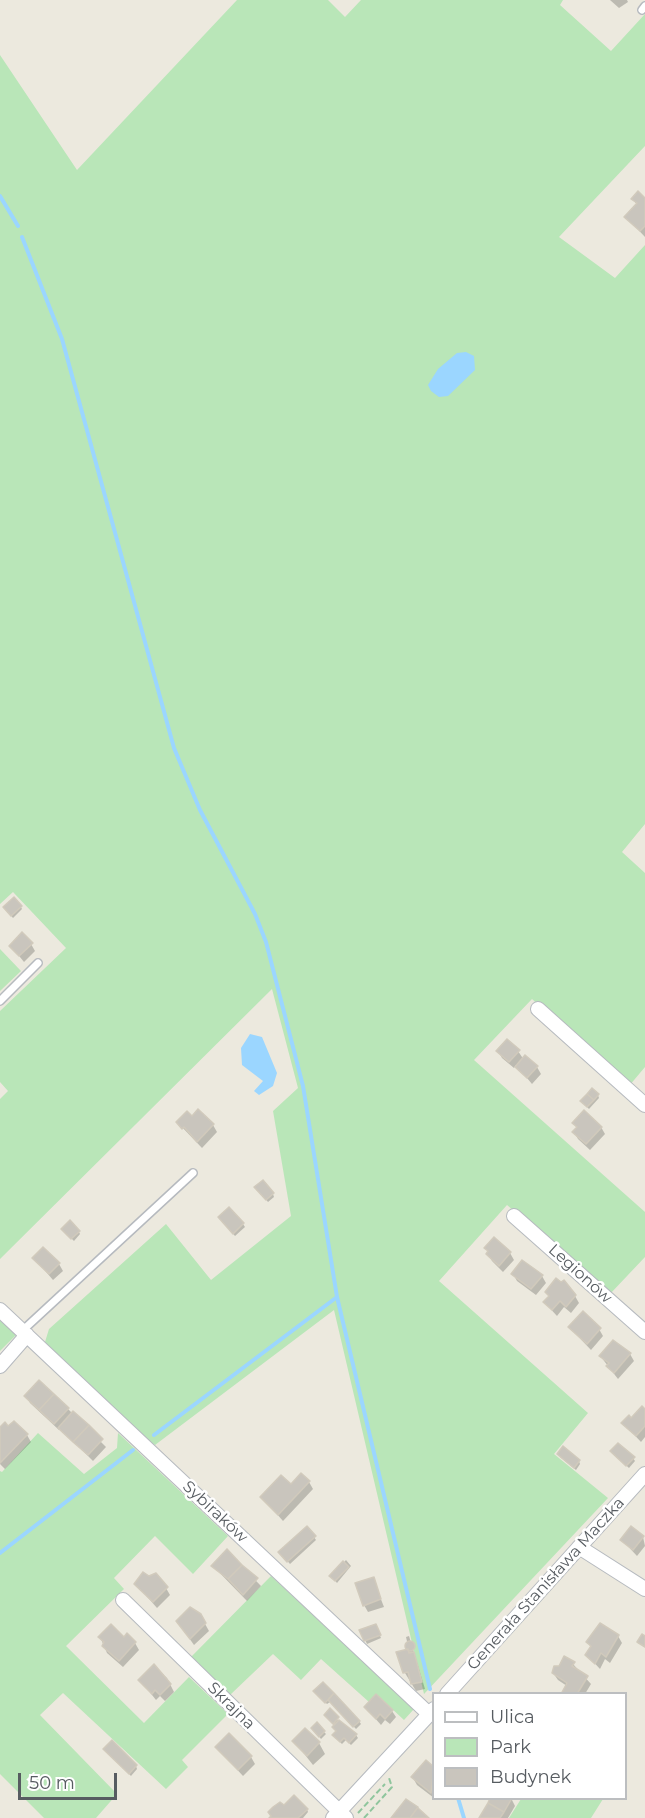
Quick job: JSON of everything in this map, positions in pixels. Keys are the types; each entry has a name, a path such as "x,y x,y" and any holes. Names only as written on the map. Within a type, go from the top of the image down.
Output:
{"street":[{"path":"538,1010 645,1105"},
{"name":"Legionów","path":"514,1216 645,1332"},
{"name":"Sybiraków","path":"0,1310 431,1711"},
{"path":"0,1366 25,1333"},
{"name":"Generała Stanisława Maczka","path":"449,1692 645,1474"},
{"path":"579,1547 645,1589"},
{"name":"Skrajna","path":"123,1600 339,1816"},
{"path":"339,1816 431,1711"}],"lane":[{"path":"0,1001 38,963"},
{"path":"25,1333 193,1173"}],"path":[{"path":"353,1818 389,1779 392,1787 364,1818"}],"green space":[{"path":"237,0 328,0 345,17 361,0 563,0 560,5 611,51 645,14 645,146 559,237 615,278 645,245 645,824 622,852 645,873 645,1067 629,1086 532,999 474,1060 645,1212 645,1257 610,1294 507,1205 439,1281 588,1413 554,1454 608,1498 424,1694 334,1310 155,1445 135,1431 45,1342 49,1329 166,1224 211,1280 291,1216 273,1111 298,1088 272,989 0,1259 0,1099 8,1091 0,1082 0,1011 66,948 13,892 0,904 0,55 77,170"},
{"path":"0,949 21,971 0,991"},
{"path":"0,1319 16,1335 0,1351"},
{"path":"38,1433 84,1474 117,1448 118,1433 228,1536 193,1574 155,1536 114,1578 124,1589 66,1646 144,1723 189,1677 228,1714 182,1760 188,1767 166,1789 63,1693 40,1715 117,1794 96,1818 44,1818 0,1774 0,1471 2,1472"},
{"path":"271,1576 414,1709 404,1720 376,1694 369,1702 321,1659 301,1680 273,1654 230,1695 191,1657"},
{"path":"520,1800 602,1800 591,1818 509,1818"}],"water":[{"path":"466,352 474,356 475,370 448,396 439,397 431,391 428,385 438,369 457,353"},
{"path":"250,1034 262,1037 277,1073 273,1086 259,1095 254,1091 263,1081 242,1065 241,1048"}],"building":[{"path":"638,191 645,198 645,226 640,231 624,217 637,203 631,199"},
{"path":"14,897 22,906 11,916 3,907"},
{"path":"22,932 33,943 19,956 9,946"},
{"path":"507,1039 520,1050 509,1062 496,1051"},
{"path":"525,1055 538,1066 527,1078 515,1067"},
{"path":"592,1088 599,1094 594,1100 587,1094"},
{"path":"587,1094 594,1100 587,1107 580,1101"},
{"path":"198,1109 214,1124 197,1142 184,1127 182,1129 176,1122 187,1111 192,1116"},
{"path":"584,1110 602,1127 586,1144 572,1132 577,1127 572,1123"},
{"path":"263,1180 274,1193 266,1200 254,1187"},
{"path":"229,1207 244,1223 233,1234 218,1217"},
{"path":"70,1220 80,1231 71,1239 61,1229"},
{"path":"494,1237 511,1252 499,1266 486,1254 488,1251 484,1248"},
{"path":"43,1247 60,1263 49,1274 32,1258"},
{"path":"522,1260 543,1275 531,1289 511,1274"},
{"path":"556,1278 561,1282 564,1280 576,1295 566,1307 560,1301 552,1310 543,1302 549,1296 545,1292"},
{"path":"583,1311 601,1328 587,1344 568,1327"},
{"path":"613,1340 631,1353 614,1373 606,1366 609,1363 599,1356"},
{"path":"39,1380 54,1394 39,1410 24,1396"},
{"path":"54,1394 69,1408 54,1424 39,1410"},
{"path":"642,1406 645,1409 645,1426 636,1436 621,1423 629,1415 631,1418"},
{"path":"73,1411 89,1425 73,1442 58,1428"},
{"path":"14,1421 28,1434 0,1463 0,1427 5,1422 8,1426"},
{"path":"89,1425 103,1439 88,1455 73,1442"},
{"path":"618,1443 635,1457 626,1466 610,1451"},
{"path":"563,1446 580,1460 574,1468 557,1454"},
{"path":"301,1473 310,1481 278,1515 260,1497 281,1475 291,1484"},
{"path":"307,1526 316,1536 287,1562 278,1552"},
{"path":"631,1526 644,1536 633,1550 620,1540"},
{"path":"227,1549 242,1565 228,1579 211,1566"},
{"path":"343,1561 349,1567 335,1581 329,1576"},
{"path":"242,1565 258,1578 243,1595 228,1579"},
{"path":"143,1572 149,1576 156,1573 168,1587 153,1602 134,1584"},
{"path":"374,1577 381,1599 363,1606 355,1583"},
{"path":"190,1607 201,1614 206,1623 190,1639 176,1621"},
{"path":"600,1623 619,1635 606,1657 601,1653 595,1664 585,1655 591,1646 586,1642"},
{"path":"111,1624 124,1637 127,1633 136,1642 119,1661 102,1646 104,1642 98,1637"},
{"path":"376,1624 381,1635 364,1641 359,1630"},
{"path":"642,1634 645,1636 645,1647 637,1642"},
{"path":"410,1641 414,1642 414,1650 410,1651 406,1650 405,1646 406,1642"},
{"path":"408,1649 409,1653 414,1652 422,1682 411,1684 408,1672 403,1673 396,1652"},
{"path":"564,1656 575,1662 572,1666 588,1676 578,1692 562,1692 567,1683 552,1673 554,1666 559,1666"},
{"path":"154,1664 171,1684 160,1695 155,1690 152,1694 138,1680"},
{"path":"323,1682 334,1693 325,1703 313,1691"},
{"path":"334,1693 360,1721 353,1727 328,1700"},
{"path":"376,1694 393,1710 385,1719 380,1714 376,1719 364,1707"},
{"path":"330,1708 339,1717 333,1724 324,1715"},
{"path":"339,1720 357,1734 349,1743 344,1738 340,1742 332,1735 336,1731 332,1727"},
{"path":"317,1722 325,1731 319,1737 311,1728"},
{"path":"305,1728 320,1742 307,1756 292,1741"},
{"path":"229,1733 252,1756 238,1770 215,1747"},
{"path":"112,1740 137,1765 129,1774 103,1749"},
{"path":"426,1760 432,1765 431,1793 411,1777"},
{"path":"294,1795 308,1809 298,1818 269,1818 271,1816 268,1812 273,1807 280,1802 284,1805"},
{"path":"406,1799 418,1807 410,1818 391,1818"},
{"path":"489,1800 511,1800 504,1812 488,1803"},
{"path":"488,1803 504,1812 500,1818 479,1818"},
{"path":"418,1808 429,1818 410,1818"}],"waterway":[{"path":"0,196 18,226"},
{"path":"22,237 62,339 174,748 200,810 255,914 266,942 303,1086 337,1297 430,1689"},
{"path":"154,1435 337,1297"},
{"path":"0,1553 133,1450"},
{"path":"459,1800 464,1818"}]}
